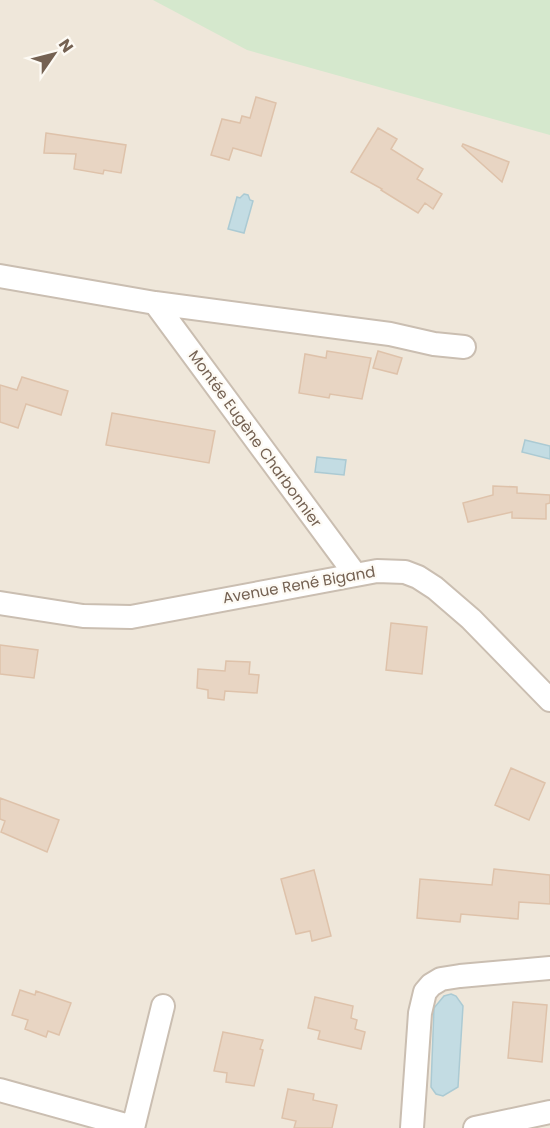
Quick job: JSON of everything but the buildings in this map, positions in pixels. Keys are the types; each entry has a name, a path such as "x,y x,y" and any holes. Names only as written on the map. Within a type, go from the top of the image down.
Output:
{"street":[{"path":"0,276 155,303 390,334 434,344 464,347"},
{"name":"Montée Eugène Charbonnier","path":"155,303 355,574"},
{"name":"Avenue René Bigand","path":"0,603 83,616 131,617 355,574 388,570 405,572 435,588 471,619 550,700"},
{"path":"412,1128 420,1013 425,992 431,985 441,979 550,968"},
{"path":"0,1090 133,1128 163,1006"},
{"path":"475,1128 550,1112"}],"shaded area":[{"path":"0,0 550,0 550,1128 0,1128"}],"green space":[{"path":"153,0 550,0 550,135 247,50"}],"water":[{"path":"244,194 253,201 244,233 228,229 237,197 240,198"},
{"path":"525,440 550,446 550,459 522,452"},
{"path":"317,457 346,460 344,475 315,472"},
{"path":"451,994 456,996 463,1006 458,1087 443,1096 436,1094 431,1087 434,1008 444,996"}]}
